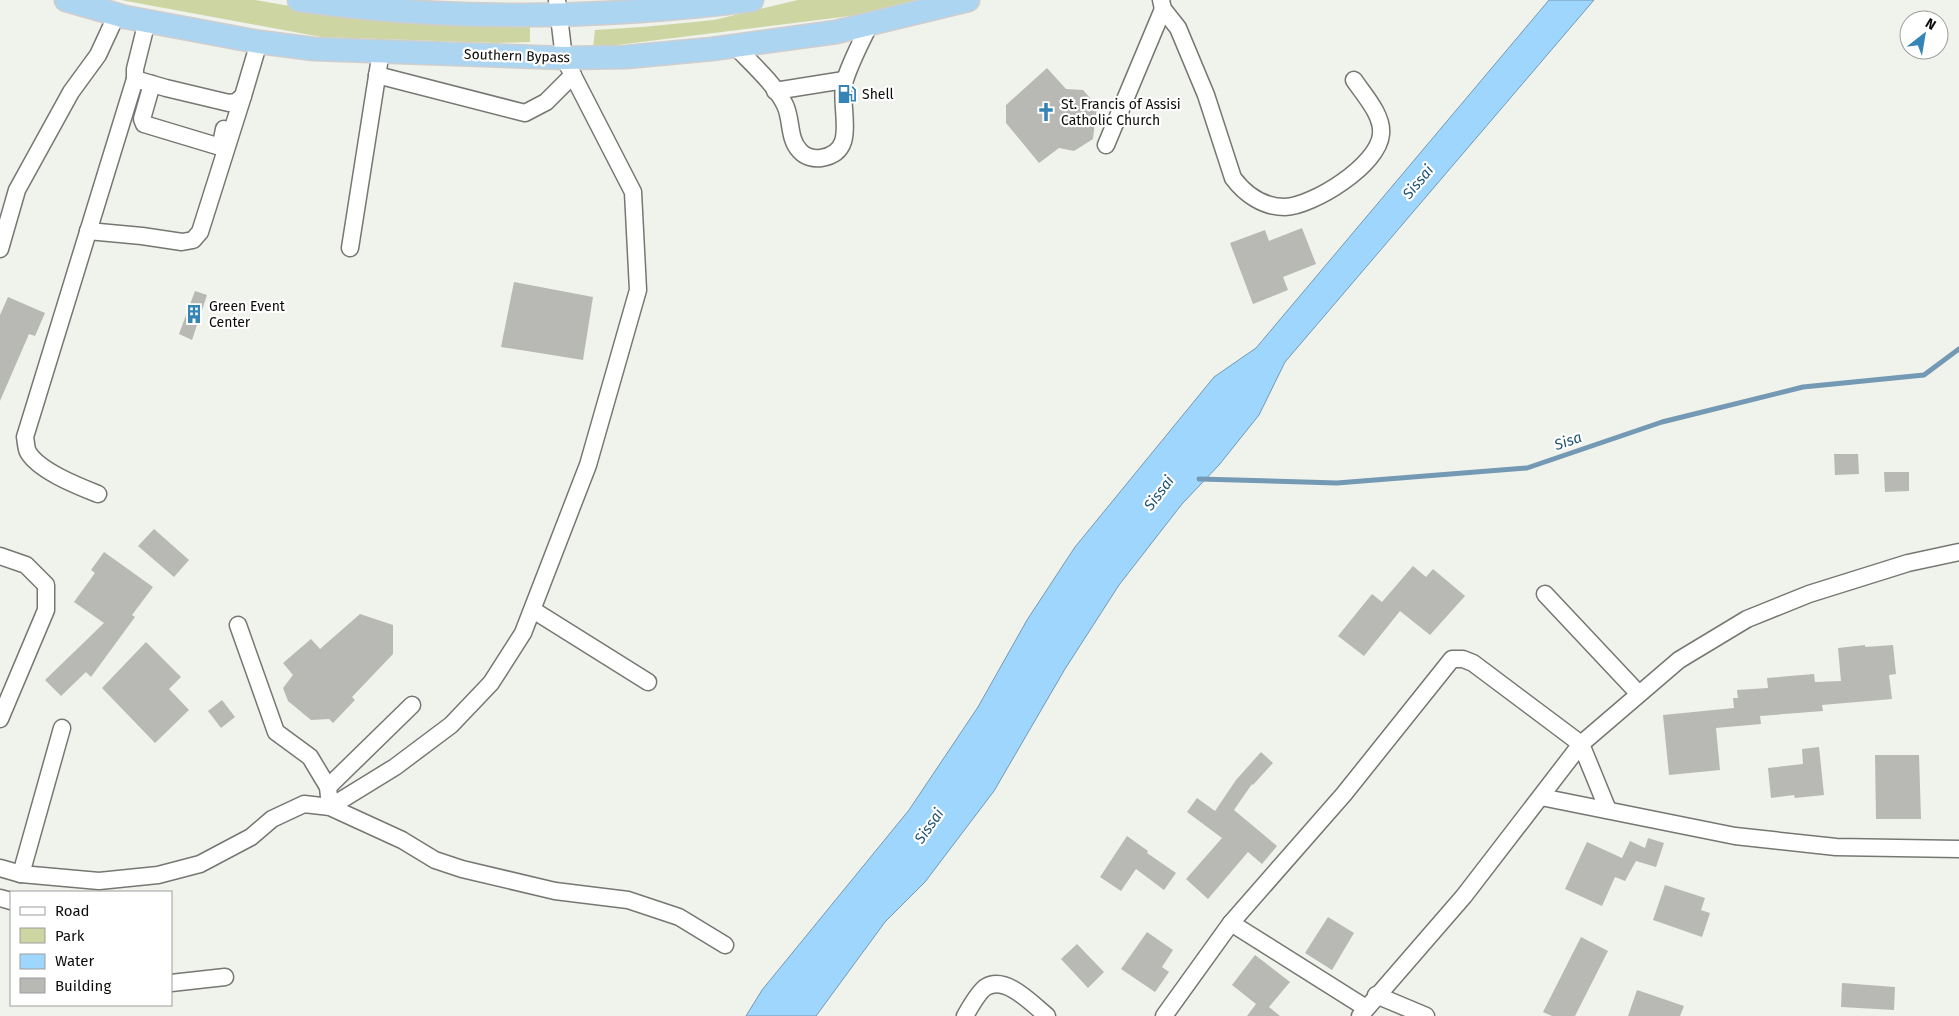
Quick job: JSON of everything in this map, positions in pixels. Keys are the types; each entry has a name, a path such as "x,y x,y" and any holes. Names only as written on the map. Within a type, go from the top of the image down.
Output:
{"highway":[{"name":"Southern Bypass","path":"66,0 117,14 259,42 314,49 381,51 568,66 626,57 735,46 836,32 968,0"},
{"path":"299,0 415,12 558,8 691,8 752,0"}],"street":[{"path":"1162,5 1178,28 1206,94 1233,178 1241,190 1265,203 1283,207 1301,205 1357,172 1373,155 1379,144 1381,132 1378,120 1354,80"},
{"path":"1106,145 1162,5"},
{"path":"330,807 395,767 451,725 491,683 523,633 588,465 638,290 633,192 568,66 558,8"},
{"path":"0,249 17,190 72,92 98,55 117,14"},
{"path":"98,494 77,486 36,463 27,451 25,437 136,79 135,69 147,20"},
{"path":"735,46 775,90 784,105 793,142 800,152 808,157 824,157 837,152 844,140 844,80 870,24"},
{"path":"152,84 142,119 144,124 217,146 220,144 259,42"},
{"path":"350,248 381,51"},
{"path":"377,75 525,113 546,102 568,66"},
{"path":"136,79 152,84 236,100"},
{"path":"775,90 844,80"},
{"path":"88,231 182,242 193,240 200,232 236,100"},
{"path":"1367,1006 1464,896 1581,744 1679,660 1747,619 1809,594 1908,563 1959,552"},
{"path":"0,556 26,565 46,585 46,610 0,719"},
{"path":"1545,594 1639,694"},
{"path":"533,610 648,682"},
{"path":"238,624 276,732 310,757 328,787 330,807"},
{"path":"1164,1016 1230,923 1344,794 1452,659 1463,659 1473,663 1581,744 1608,810"},
{"path":"328,787 412,705"},
{"path":"21,874 62,728"},
{"path":"1541,797 1744,837 1836,847 1959,849"},
{"path":"0,868 21,874 99,881 158,875 200,864 251,837 272,819 304,804 330,807 402,840 435,860 462,869 555,890 628,900 679,917 725,945"},
{"path":"1230,923 1367,1006 1426,1016"},
{"path":"172,983 226,977"},
{"path":"965,1016 985,987 996,984 1012,988 1047,1016"}],"green space":[{"path":"121,0 255,0 401,18 530,22 530,42 497,43 321,37"},
{"path":"798,0 916,0 850,16 593,48 595,30 714,20"}],"water":[{"name":"Sissai","path":"1549,0 1594,0 1285,362 1259,415 1219,465 1182,504 1119,585 1065,669 994,791 925,882 885,922 816,1016 746,1016 762,990 909,810 978,707 1027,620 1075,547 1214,377 1256,348"}],"building":[{"path":"1047,68 1066,89 1083,90 1097,106 1093,139 1074,151 1059,148 1039,163 1006,123 1006,105"},
{"path":"1302,228 1316,264 1283,277 1288,290 1253,304 1230,243 1265,230 1269,241"},
{"path":"514,282 593,297 583,360 501,347"},
{"name":"Green Event Center","path":"195,291 207,295 192,340 179,334"},
{"path":"8,297 45,313 35,336 29,334 0,401 0,315"},
{"path":"1834,454 1858,454 1859,474 1835,475"},
{"path":"1884,472 1909,472 1909,491 1885,492"},
{"path":"154,529 189,560 174,577 138,546"},
{"path":"104,552 153,587 132,615 135,617 91,677 86,672 61,696 45,680 104,623 74,602 95,573 91,570"},
{"path":"1413,566 1426,577 1433,569 1465,596 1430,635 1400,611 1364,656 1338,636 1372,594 1382,602"},
{"path":"360,614 393,625 393,654 352,697 355,700 333,723 329,719 311,720 288,701 283,688 293,675 283,663 311,639 320,649"},
{"path":"146,642 181,677 169,689 189,710 155,743 102,688"},
{"path":"1865,645 1865,647 1893,645 1896,674 1889,675 1892,699 1822,705 1823,711 1760,716 1761,724 1716,728 1720,770 1669,775 1663,715 1734,708 1733,698 1738,698 1737,690 1768,688 1767,678 1814,674 1815,682 1841,681 1838,648"},
{"path":"222,700 235,717 221,728 208,711"},
{"path":"1819,747 1824,795 1795,798 1794,795 1771,798 1768,768 1803,764 1802,749"},
{"path":"1261,752 1273,763 1252,784 1234,810 1277,846 1262,864 1248,852 1208,899 1186,879 1222,838 1187,812 1197,798 1215,811 1236,780"},
{"path":"1875,755 1919,755 1921,819 1876,819"},
{"path":"1127,836 1148,851 1147,853 1176,873 1164,890 1136,869 1121,891 1100,877"},
{"path":"1648,838 1664,843 1656,867 1636,861 1625,881 1615,877 1602,906 1565,889 1587,842 1622,858 1630,841 1645,848"},
{"path":"1665,885 1705,898 1701,910 1710,913 1702,937 1653,920"},
{"path":"1328,917 1354,933 1332,970 1305,953"},
{"path":"1147,932 1173,950 1162,967 1169,972 1155,992 1121,969"},
{"path":"1581,937 1608,951 1575,1016 1552,1016 1543,1012"},
{"path":"1077,944 1104,972 1088,988 1061,959"},
{"path":"1255,955 1290,982 1269,1007 1280,1016 1247,1016 1256,1004 1232,985"},
{"path":"1842,983 1895,987 1894,1010 1841,1007"},
{"path":"1637,990 1684,1006 1680,1016 1628,1016"}],"waterway":[{"name":"Sisa","path":"1199,479 1337,483 1527,468 1662,422 1803,387 1924,375 1959,349"}],"place":[{"name":"Shell","path":"847,94"},
{"name":"St. Francis of Assisi Catholic Church","path":"1046,112"},
{"name":"Green Event Center","path":"194,314"}]}
